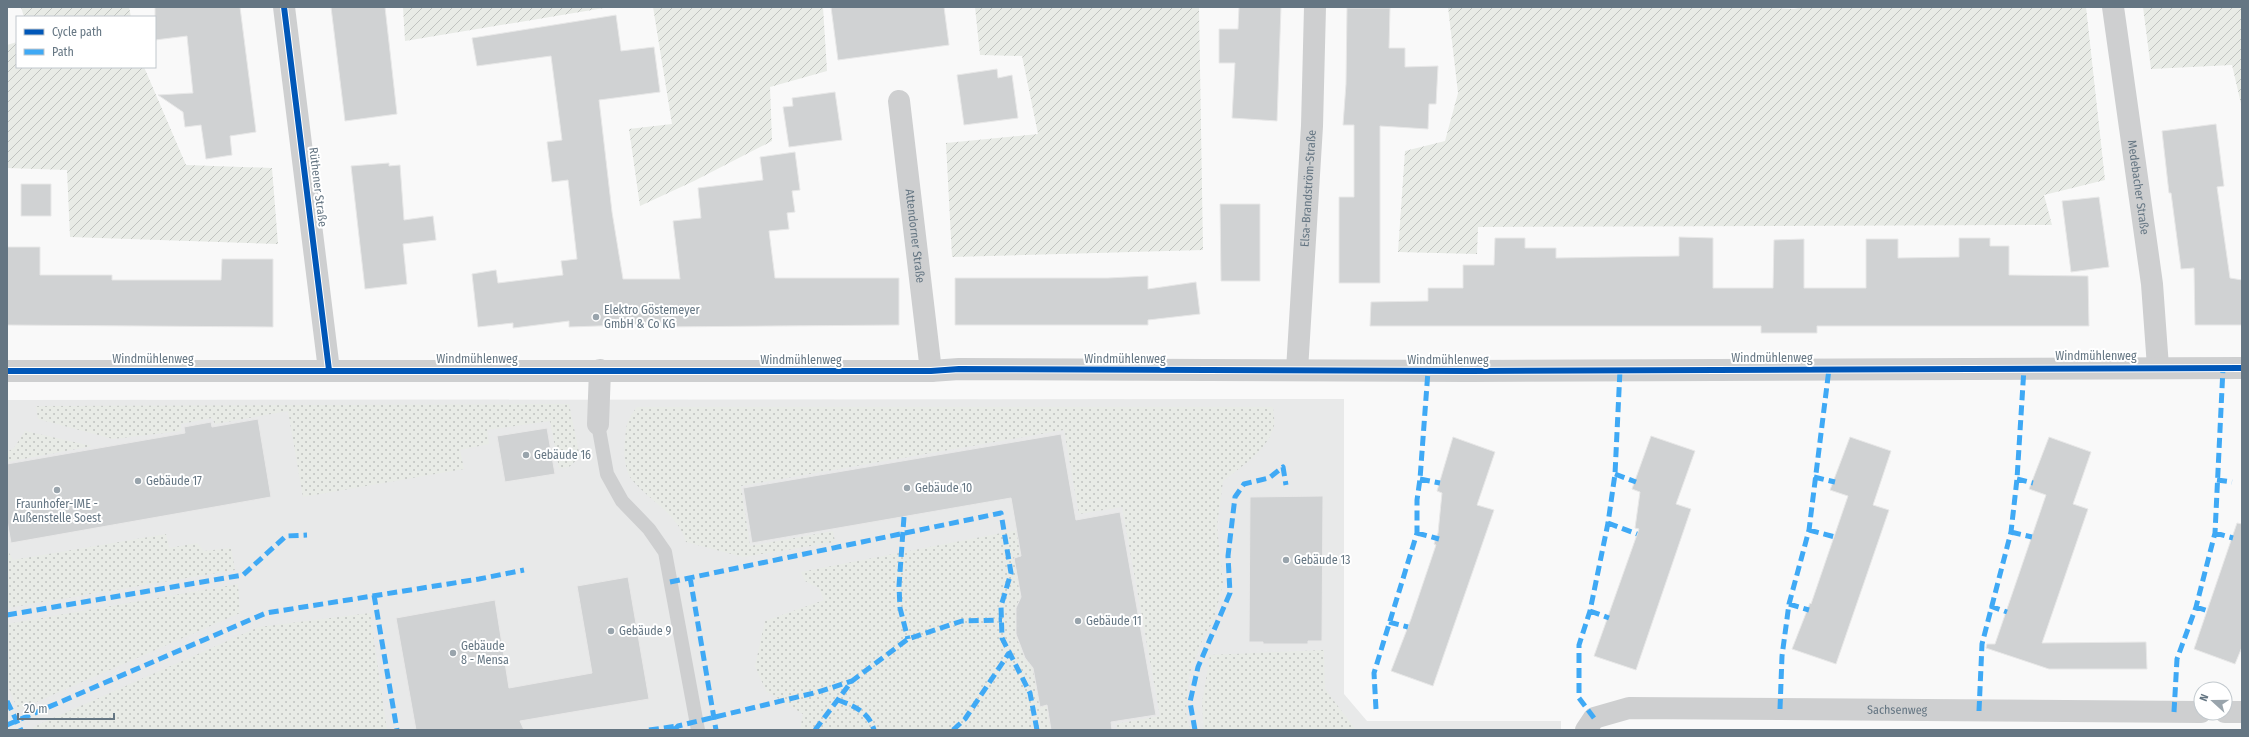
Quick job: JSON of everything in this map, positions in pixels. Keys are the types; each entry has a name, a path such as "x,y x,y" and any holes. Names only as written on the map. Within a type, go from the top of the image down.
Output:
{"street":[{"name":"Rüthener Straße","path":"284,7 329,370"},
{"name":"Elsa-Brandström-Straße","path":"1297,370 1312,126 1315,7"},
{"name":"Medebacher Straße","path":"2113,7 2152,284 2158,367"},
{"name":"Attendorner Straße","path":"899,101 931,371"},
{"name":"Windmühlenweg","path":"7,371 931,371 959,369 1469,371 2158,367 2242,368"},
{"path":"598,424 600,370"},
{"name":"Sachsenweg","path":"1590,724 1629,708 2193,712"}],"lane":[{"path":"598,424 607,474 622,501 649,529 665,552 698,730"}],"shaded area":[{"path":"21,7 129,7 131,16 24,16"},
{"path":"403,7 610,7 405,41"},
{"path":"653,7 823,7 827,71 770,87 772,141 694,181 640,206 629,129 672,124"},
{"path":"975,7 1199,7 1203,250 952,257 946,143 1038,134 1022,56 980,55"},
{"path":"1448,7 1756,7 1794,9 1803,7 2086,7 2105,180 2044,195 2052,225 1478,227 1477,254 1398,252 1405,151 1445,141 1458,93"},
{"path":"2143,7 2242,7 2242,108 2232,65 2151,69"},
{"path":"16,42 16,68 144,68 186,165 272,168 278,244 70,237 67,170 7,168 7,45"},
{"path":"1344,399 1344,694 1367,721 1561,721 1561,730 7,730 7,400"},
{"path":"569,404 580,457 569,467 559,468 550,421 487,430 489,444 460,450 464,469 303,497 288,411 215,424 212,418 181,424 181,431 113,439 38,419 36,406"},
{"path":"637,407 1273,407 1274,427 1264,445 1259,452 1223,481 1217,526 1223,583 1214,620 1203,638 1189,675 1186,712 1190,730 1117,730 1116,724 1160,716 1122,507 1079,514 1064,430 741,486 750,546 833,531 835,542 743,557 686,542 677,523 632,480 626,467 624,445 628,423"},
{"path":"25,431 92,446 7,462 7,452 14,448"},
{"path":"1017,530 1021,556 1014,558 1018,581 1026,585 1017,608 1016,634 1025,658 1042,678 1042,682 1036,683 1040,707 1047,705 1051,730 800,730 803,714 766,691 755,666 765,621 824,600 819,588 805,581 801,572"},
{"path":"166,534 169,548 197,543 204,551 231,548 235,570 7,608 7,549 13,560"},
{"path":"238,584 240,613 18,710 7,684 7,624"},
{"path":"370,613 387,730 34,730 33,727 259,627"},
{"path":"1324,650 1325,689 1356,730 1204,730 1202,703 1210,655"}],"building":[{"path":"155,7 240,7 256,132 230,136 232,155 206,159 201,125 185,127 183,112 158,95 193,93 187,36 156,40"},
{"path":"331,7 385,7 397,114 345,121"},
{"path":"831,7 944,7 949,45 838,60"},
{"path":"1239,7 1281,7 1277,121 1232,118 1235,63 1219,63 1219,29 1238,29"},
{"path":"1347,8 1390,8 1389,48 1405,48 1405,67 1438,66 1436,104 1429,104 1428,129 1380,126 1380,283 1339,283 1339,197 1354,197 1354,125 1343,125 1346,84"},
{"path":"616,15 621,51 654,47 660,92 599,100 612,212 623,279 680,279 673,221 701,218 698,188 763,180 760,157 795,152 800,190 792,191 795,212 787,213 789,229 769,231 775,278 899,278 899,325 655,327 655,324 569,327 569,321 513,328 513,323 478,327 472,274 496,270 498,283 563,275 561,261 577,259 568,180 552,182 547,142 562,140 551,56 477,66 472,38"},
{"path":"997,69 998,78 1012,75 1018,118 964,125 957,75"},
{"path":"835,92 842,140 789,147 783,107 793,106 792,98"},
{"path":"2216,124 2224,186 2217,187 2230,278 2242,280 2242,325 2195,325 2194,268 2181,269 2171,193 2169,193 2162,131"},
{"path":"389,163 389,166 400,165 404,220 433,216 436,240 403,244 407,284 365,289 351,166"},
{"path":"21,184 51,184 51,216 21,216"},
{"path":"2099,197 2109,267 2071,272 2062,201"},
{"path":"1220,204 1260,204 1260,281 1221,281"},
{"path":"1679,237 1713,238 1713,288 1773,288 1774,240 1804,239 1804,288 1866,288 1866,239 1898,239 1898,258 1959,257 1959,238 1990,238 1990,246 2009,246 2009,275 2088,276 2089,326 1817,326 1817,333 1761,333 1761,326 1370,326 1371,302 1428,301 1428,288 1463,288 1463,265 1494,265 1495,238 1525,238 1525,248 1556,248 1556,258 1679,256"},
{"path":"7,247 40,247 40,275 112,275 112,280 221,280 222,259 273,259 273,327 7,325"},
{"path":"1148,276 1148,289 1196,282 1200,314 1148,320 1148,325 955,325 955,278 1108,278"},
{"name":"Gebäude 17","path":"258,419 271,497 11,543 7,520 7,464 185,433 184,427 211,422 212,427"},
{"name":"Gebäude 16","path":"547,428 555,474 505,482 497,436"},
{"path":"1061,434 1076,520 1120,512 1156,715 1111,722 1112,730 1051,730 1047,705 1040,707 1033,668 1025,658 1016,634 1016,608 1021,597 1014,558 1021,556 1011,498 752,543 743,488"},
{"path":"1651,436 1695,451 1676,504 1691,509 1636,670 1594,656 1639,529 1635,528 1640,492 1632,489"},
{"path":"1453,437 1495,452 1477,505 1494,510 1433,686 1391,671 1411,619 1436,545 1434,544 1438,533 1442,493 1437,491"},
{"path":"1850,437 1891,451 1873,505 1889,510 1836,664 1792,649 1810,603 1811,604 1848,496 1830,490"},
{"path":"2049,437 2091,452 2073,504 2088,509 2042,643 2146,642 2147,669 2049,669 1986,648 1987,644 1995,644 2046,495 2029,489"},
{"name":"Gebäude 13","path":"1323,496 1322,641 1308,641 1308,644 1263,644 1263,642 1249,642 1250,497"},
{"path":"2237,523 2242,524 2242,647 2235,664 2194,649"},
{"path":"628,577 649,699 520,721 524,730 416,730 396,618 495,600 509,688 592,673 577,586"}],"marked path":[{"path":"1979,711 1982,644 2011,532 2017,479 2024,368"},
{"path":"2174,712 2177,659 2196,607 2215,533 2223,368"},
{"path":"1780,709 1782,656 1789,604 1809,530 1829,369"},
{"path":"1594,718 1579,698 1579,645 1590,611 1608,523 1615,474 1620,370"},
{"path":"1376,709 1374,673 1417,533 1417,500 1420,479 1428,371"},
{"path":"1195,730 1190,702 1198,667 1230,593 1228,556 1235,497 1244,484 1269,478 1283,467 1286,485"},
{"path":"1615,474 1636,482"},
{"path":"1814,477 1835,482"},
{"path":"1420,479 1440,483"},
{"path":"2017,479 2033,483"},
{"path":"2217,480 2232,482"},
{"path":"670,582 1001,513 1011,573 1001,606 1002,638 1030,693 1037,730"},
{"path":"904,517 899,586 900,608 908,639"},
{"path":"1608,523 1637,534"},
{"path":"1809,530 1835,537"},
{"path":"2011,532 2032,537"},
{"path":"1417,533 1439,539"},
{"path":"2215,533 2233,538"},
{"path":"7,615 243,575 286,536 307,535"},
{"path":"7,725 266,613 479,579 524,570"},
{"path":"690,577 716,730"},
{"path":"374,595 397,730"},
{"path":"1789,604 1809,610"},
{"path":"1990,606 2007,612"},
{"path":"2196,607 2208,611"},
{"path":"1590,611 1609,618"},
{"path":"815,730 852,681 908,639 962,621 1002,620"},
{"path":"1389,622 1408,627"},
{"path":"953,730 965,719 1009,653"},
{"path":"674,730 678,726 818,692 852,681"},
{"path":"838,700 855,707 865,714 874,730"},
{"path":"7,701 21,730"},
{"path":"649,730 678,726"}],"cycle path":[{"path":"284,7 329,370"},
{"path":"7,371 931,371 959,369 1469,371 2242,368"}],"place":[{"name":"Elektro Göstemeyer GmbH & Co KG","path":"596,317"},
{"name":"Gebäude 16","path":"526,455"},
{"name":"Gebäude 17","path":"138,481"},
{"name":"Gebäude 10","path":"907,488"},
{"name":"Fraunhofer-IME - Außenstelle Soest","path":"57,490"},
{"name":"Gebäude 13","path":"1286,560"},
{"name":"Gebäude 11","path":"1078,621"},
{"name":"Gebäude 9","path":"611,631"},
{"name":"Gebäude 8 - Mensa","path":"453,653"}]}
